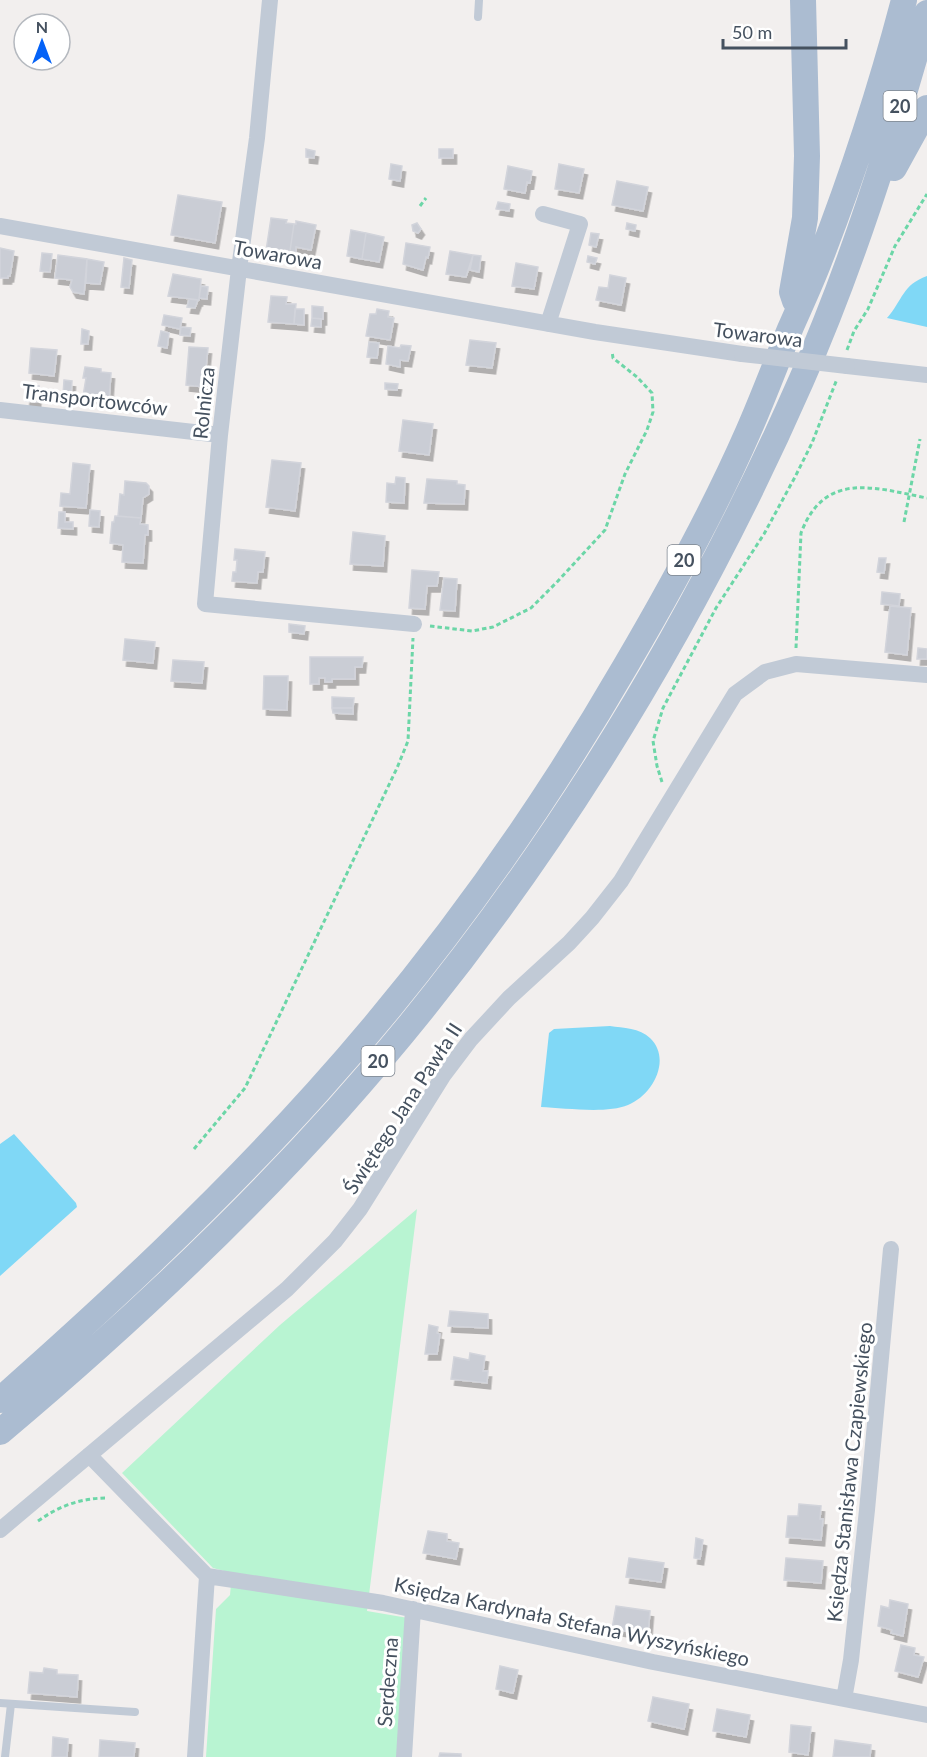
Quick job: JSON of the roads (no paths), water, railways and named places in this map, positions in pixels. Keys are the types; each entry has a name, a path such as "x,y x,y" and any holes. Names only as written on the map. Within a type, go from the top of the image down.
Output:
{"main road":[{"path":"798,310 792,292 805,218 807,156 803,0"},
{"name":"20","path":"0,1400 140,1274 244,1171 319,1090 389,1007 500,863 595,719 656,614 747,434 820,261 863,139 904,0"},
{"name":"20","path":"0,1432 110,1337 264,1188 338,1108 410,1023 523,876 616,732 680,627 757,476 802,379 870,199 927,13"},
{"path":"870,199 886,183 927,108"}],"street":[{"name":"Rolnicza","path":"270,0 257,138 220,435 205,604 414,624"},
{"path":"543,214 580,224 548,324"},
{"name":"Towarowa","path":"0,226 616,335 742,354 927,375"},
{"name":"Transportowców","path":"0,410 220,435"},
{"name":"Świętego Jana Pawła II","path":"0,1530 287,1289 335,1241 360,1209 443,1076 471,1038 509,998 569,943 621,881 735,694 765,672 796,664 927,675"},
{"name":"Księdza Stanisława Czapiewskiego","path":"844,1699 851,1660 867,1510 891,1249"},
{"path":"89,1455 207,1576 195,1757"},
{"name":"Księdza Kardynała Stefana Wyszyńskiego","path":"207,1576 383,1603 653,1662 927,1715"},
{"name":"Serdeczna","path":"404,1757 413,1610"}],"lane":[{"path":"478,16 479,0"},
{"path":"0,1703 135,1712"},
{"path":"5,1757 11,1704"}],"water":[{"path":"927,276 927,327 887,318 908,288"},
{"path":"610,1026 641,1032 656,1046 659,1066 652,1085 637,1100 619,1108 585,1110 541,1107 549,1033 554,1029"},
{"path":"14,1134 76,1203 77,1207 0,1276 0,1144"}]}
